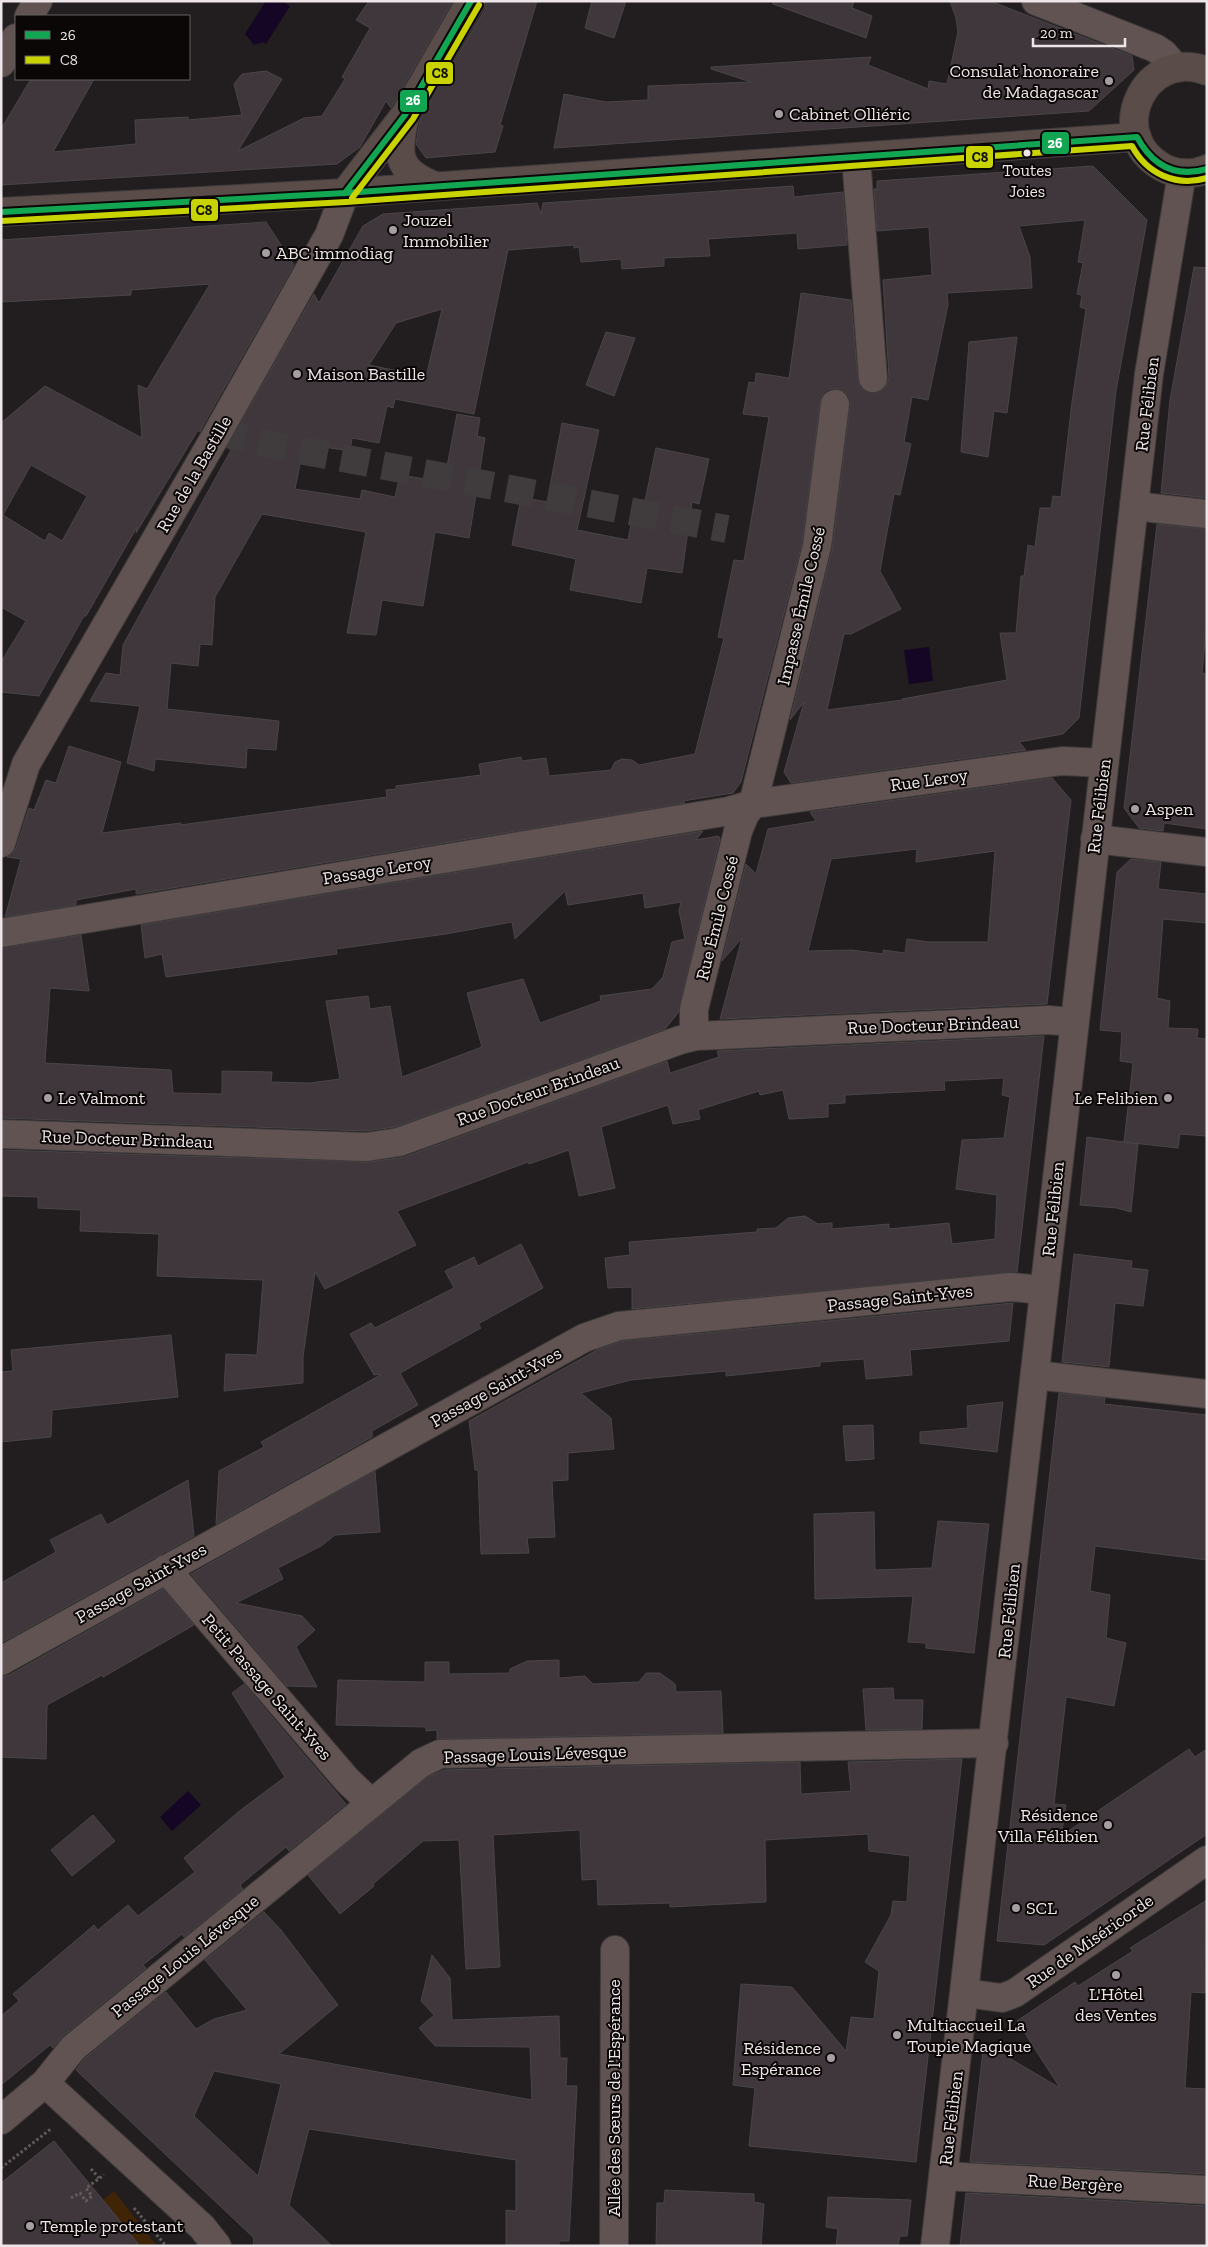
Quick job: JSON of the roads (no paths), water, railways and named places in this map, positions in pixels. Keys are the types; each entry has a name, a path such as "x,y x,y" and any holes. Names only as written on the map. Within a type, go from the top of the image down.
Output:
{"main road":[{"name":"Rue de la Bastille","path":"345,192 405,115 471,1"},
{"path":"1194,171 1166,169 1152,160 1136,137 1134,118 1140,94 1154,79 1166,71 1176,68 1206,65"},
{"name":"Rue de la Bastille","path":"405,115 400,138 401,161 408,171 418,179 435,186"},
{"path":"1,212 345,192 856,158 1136,137"}],"street":[{"path":"30,15 38,1"},
{"path":"1036,1 1155,48 1164,54 1176,68"},
{"path":"1,63 15,40"},
{"path":"856,158 873,378"},
{"name":"Rue Félibien","path":"936,2246 1149,374 1194,171"},
{"name":"Rue de la Bastille","path":"1,843 26,764 218,432 329,235 345,192"},
{"name":"Impasse Émile Cossé","path":"753,804 817,546 835,404"},
{"path":"1134,506 1207,514"},
{"name":"Rue Leroy","path":"753,804 1062,761 1104,763"},
{"name":"Passage Leroy","path":"1,933 729,811 753,804"},
{"name":"Rue Émile Cossé","path":"696,1036 694,1009 738,831 745,814 753,804"},
{"path":"1095,839 1207,852"},
{"name":"Rue Docteur Brindeau","path":"1,1134 366,1147 399,1142 680,1040 696,1036 1048,1020 1074,1022"},
{"name":"Passage Saint-Yves","path":"1,1661 584,1338 619,1326 1010,1287 1044,1290"},
{"path":"1035,1374 1207,1394"},
{"name":"Petit Passage Saint-Yves","path":"166,1568 347,1780 371,1803"},
{"name":"Passage Louis Lévesque","path":"1,2120 45,2083 73,2048 371,1803 421,1763 440,1754 994,1744"},
{"name":"Rue de Miséricorde","path":"965,1993 1002,1998 1015,1993 1207,1860"},
{"name":"Allée des Sœurs de l'Espérance","path":"614,2246 615,1950"},
{"path":"45,2083 202,2228 217,2246"},
{"name":"Rue Bergère","path":"944,2176 1207,2190"}],"tunnel":[{"path":"218,432 277,446 727,529"}],"place":[{"name":"Consulat honoraire de Madagascar","path":"1109,81"},
{"name":"Cabinet Olliéric","path":"779,114"},
{"name":"Toutes Joies","path":"1027,153"},
{"name":"Jouzel Immobilier","path":"393,230"},
{"name":"ABC immodiag","path":"266,253"},
{"name":"Maison Bastille","path":"297,374"},
{"name":"Aspen","path":"1135,809"},
{"name":"Le Valmont","path":"48,1098"},
{"name":"Le Felibien","path":"1168,1098"},
{"name":"Résidence Villa Félibien","path":"1108,1825"},
{"name":"SCL","path":"1016,1908"},
{"name":"L'Hôtel des Ventes","path":"1116,1975"},
{"name":"Multiaccueil La Toupie Magique","path":"897,2035"},
{"name":"Résidence Espérance","path":"831,2058"},
{"name":"Temple protestant","path":"30,2226"}]}
